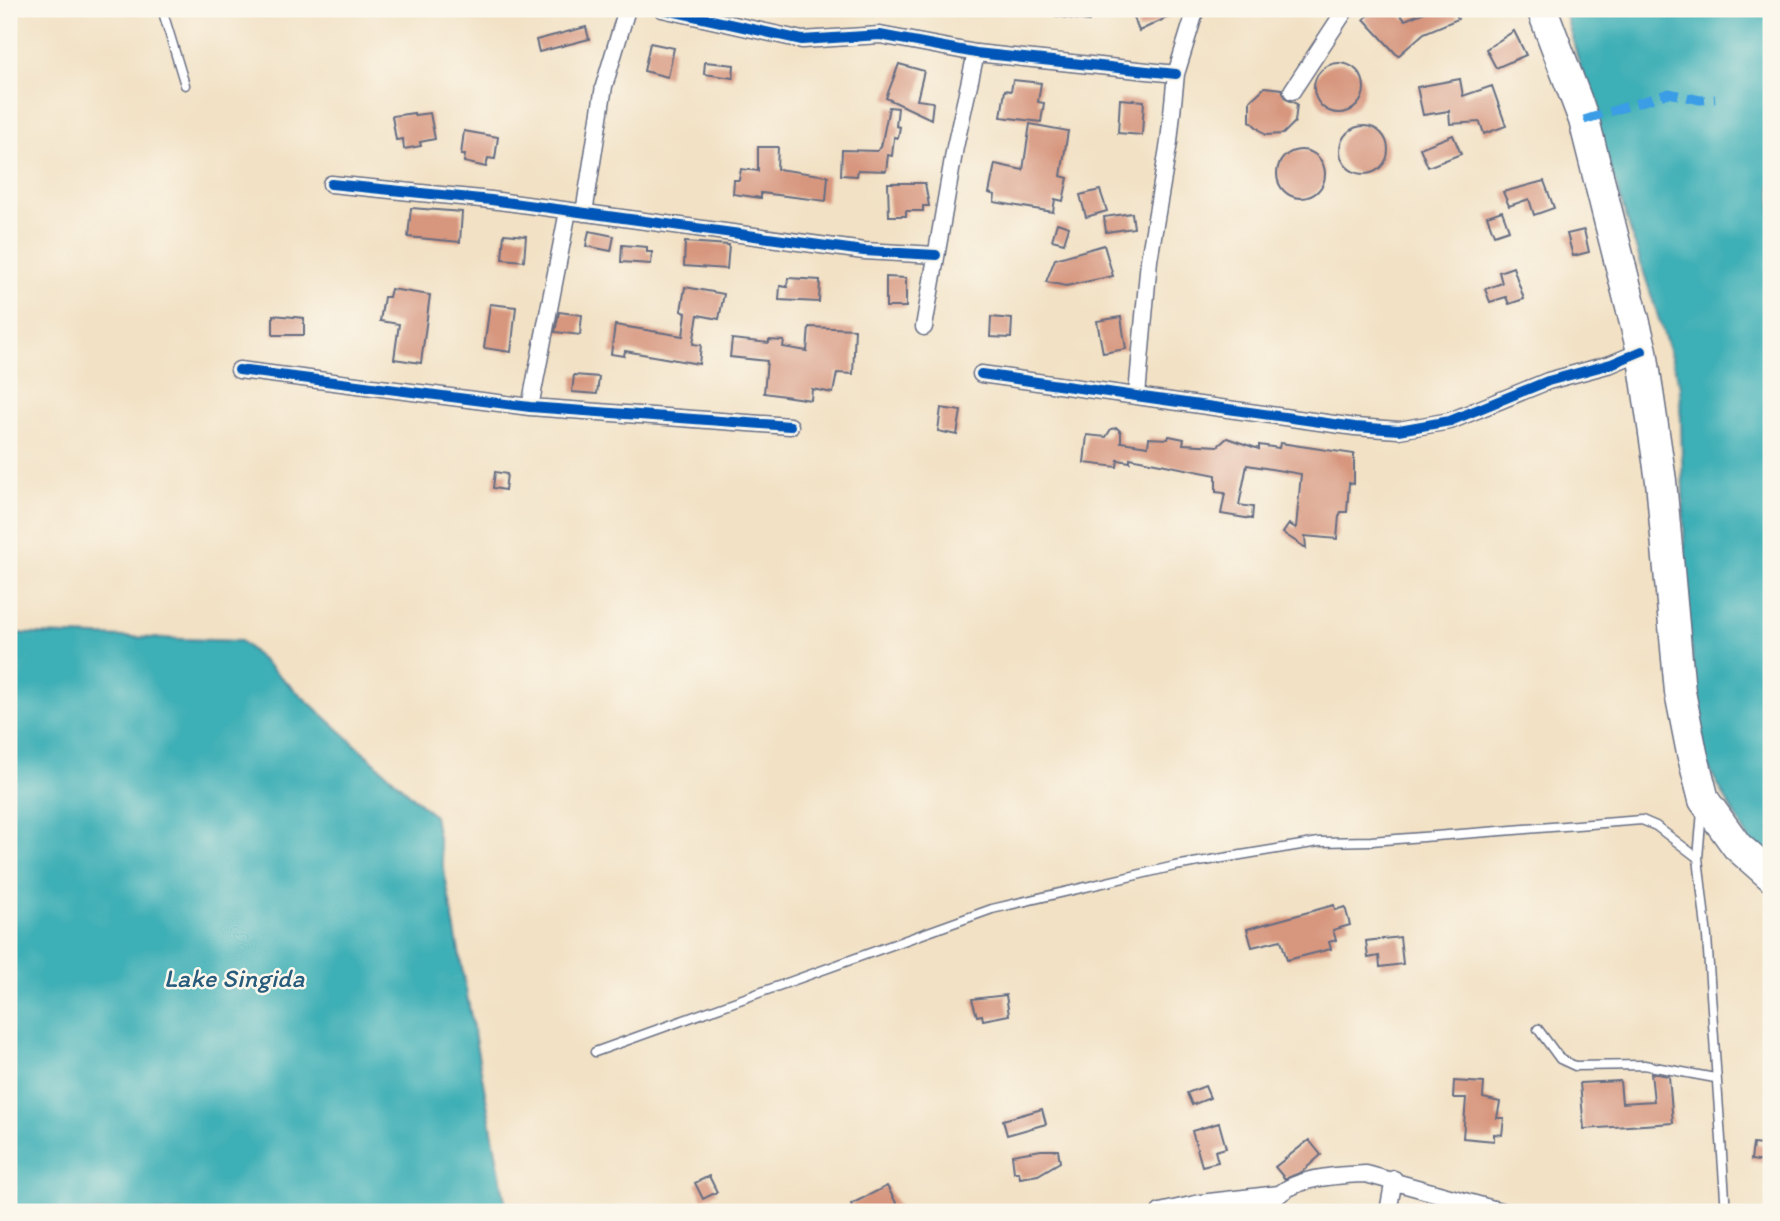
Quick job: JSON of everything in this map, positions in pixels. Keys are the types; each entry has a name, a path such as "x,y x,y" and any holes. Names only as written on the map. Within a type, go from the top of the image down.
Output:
{"highway":[{"path":"1542,9 1584,120 1642,351 1661,481 1680,692 1704,800 1737,846 1771,876"}],"street":[{"path":"530,407 604,86 627,9"},
{"path":"662,9 802,40 880,35 976,53 1176,74"},
{"path":"1137,395 1149,260 1158,193 1169,142 1176,74 1196,9"},
{"path":"1292,91 1346,9"},
{"path":"925,327 955,147 976,53"},
{"path":"331,184 576,212 828,247 936,255"},
{"path":"981,374 1049,386 1137,395 1355,427 1423,428 1450,421 1548,381 1611,364 1642,351"},
{"path":"239,370 530,407 790,426"},
{"path":"1160,1212 1200,1203 1279,1194 1316,1180 1366,1174 1394,1179 1504,1212"},
{"path":"1388,1212 1394,1179"},
{"path":"1268,1212 1279,1194"}],"lane":[{"path":"162,9 185,85"},
{"path":"1704,800 1698,858 1707,937 1714,1078 1726,1212"},
{"path":"595,1052 992,909 1223,856 1318,842 1371,841 1642,820 1656,826 1698,858"},
{"path":"1538,1029 1560,1059 1575,1066 1644,1065 1714,1078"}],"water":[{"path":"1564,9 1771,9 1771,862 1761,861 1705,762 1686,605 1680,385 1595,120"},
{"name":"Lake Singida","path":"9,633 241,641 434,816 507,1212 9,1212"}],"building":[{"path":"1057,9 1090,9 1089,21 1056,16"},
{"path":"1131,9 1185,9 1139,31"},
{"path":"1376,9 1395,9 1405,20 1432,9 1454,9 1458,19 1424,33 1398,56 1364,19"},
{"path":"586,27 589,39 539,52 536,40"},
{"path":"1514,31 1526,55 1496,68 1486,49"},
{"path":"650,43 674,48 668,77 644,71"},
{"path":"705,62 734,65 733,78 704,74"},
{"path":"1339,63 1357,70 1364,88 1357,106 1339,113 1321,106 1314,88 1321,70"},
{"path":"899,64 924,71 917,100 933,102 931,119 886,98"},
{"path":"1460,79 1463,96 1492,86 1506,126 1484,134 1480,122 1450,124 1449,111 1423,115 1417,87"},
{"path":"1013,80 1041,83 1038,102 1044,103 1041,122 1001,117 1005,90 1011,91"},
{"path":"1265,87 1282,89 1286,99 1297,104 1295,122 1283,134 1265,135 1250,121 1250,101"},
{"path":"1120,99 1144,101 1142,135 1118,133"},
{"path":"889,107 898,108 896,126 900,127 898,138 894,137 892,156 888,155 886,171 858,170 857,176 841,175 842,150 877,151 881,147"},
{"path":"430,113 435,139 420,142 421,146 404,149 403,139 396,140 392,116"},
{"path":"1030,124 1068,131 1061,176 1068,178 1063,201 1055,199 1053,212 994,202 995,195 989,193 995,164 1023,170"},
{"path":"1364,126 1373,127 1381,133 1387,141 1387,159 1381,167 1373,173 1364,174 1355,173 1347,167 1341,159 1340,150 1341,141 1347,133 1355,127"},
{"path":"464,131 498,137 495,159 488,158 486,167 464,162 465,155 461,155"},
{"path":"1453,135 1461,154 1428,167 1420,148"},
{"path":"758,147 778,147 777,169 828,176 826,201 761,193 761,198 733,194 734,180 739,180 741,169 758,171"},
{"path":"1301,150 1318,157 1325,174 1318,191 1301,198 1284,191 1277,174 1284,157"},
{"path":"1544,181 1554,208 1534,215 1529,199 1509,206 1503,192"},
{"path":"888,183 925,183 929,206 923,206 923,211 906,211 906,216 889,216"},
{"path":"1100,190 1107,211 1086,217 1080,195"},
{"path":"411,208 462,212 460,242 408,237"},
{"path":"1502,211 1509,230 1494,235 1487,216"},
{"path":"1132,213 1134,228 1106,232 1104,217"},
{"path":"1057,223 1069,227 1064,243 1052,240"},
{"path":"1584,230 1589,252 1573,256 1567,234"},
{"path":"589,231 614,236 611,251 586,246"},
{"path":"504,234 526,236 524,261 502,259"},
{"path":"685,242 729,245 727,269 684,266"},
{"path":"622,245 647,247 647,252 652,252 651,264 621,262"},
{"path":"1104,245 1113,276 1066,286 1046,282 1055,259"},
{"path":"1513,267 1524,299 1509,304 1506,297 1490,302 1485,289 1502,283 1499,272"},
{"path":"886,277 906,278 906,307 886,307"},
{"path":"788,278 820,280 819,302 779,300 780,286 787,287"},
{"path":"685,287 724,294 719,319 698,315 693,344 701,345 699,364 625,351 624,356 611,354 615,325 683,336 686,313 681,311"},
{"path":"391,289 430,295 421,363 394,359 399,324 380,321 384,297 389,297"},
{"path":"490,304 516,307 511,352 484,348"},
{"path":"559,312 582,315 580,335 555,332"},
{"path":"273,315 304,318 304,335 273,335"},
{"path":"991,317 1012,319 1011,338 990,337"},
{"path":"1121,317 1126,349 1103,353 1097,321"},
{"path":"809,327 855,329 853,374 837,373 833,393 812,389 811,400 764,393 767,361 730,357 732,339 769,343 769,340 784,341 783,347 807,351"},
{"path":"574,375 599,377 597,394 572,392"},
{"path":"941,408 961,411 957,435 938,431"},
{"path":"1117,428 1121,432 1121,442 1148,446 1149,438 1168,439 1169,436 1184,439 1183,444 1218,446 1227,438 1259,449 1259,445 1279,448 1280,443 1354,454 1354,484 1349,483 1347,512 1341,512 1339,516 1337,539 1305,536 1306,548 1283,533 1289,524 1296,528 1301,474 1247,465 1239,505 1253,507 1252,519 1221,514 1225,493 1216,492 1216,475 1130,458 1130,462 1118,460 1117,467 1084,463 1087,435 1106,437 1111,429"},
{"path":"495,472 507,474 505,490 493,488"},
{"path":"1334,905 1335,910 1345,907 1350,925 1333,930 1336,940 1329,942 1331,949 1287,960 1281,940 1252,947 1247,929"},
{"path":"1400,937 1403,964 1380,967 1379,956 1368,958 1366,941"},
{"path":"1006,995 1009,1015 983,1020 982,1015 977,1016 972,999"},
{"path":"1651,1073 1669,1076 1673,1123 1584,1129 1580,1083 1620,1081 1622,1103 1654,1101"},
{"path":"1454,1081 1484,1083 1483,1098 1500,1102 1497,1118 1504,1118 1502,1135 1494,1134 1494,1141 1463,1138 1466,1098 1453,1098"},
{"path":"1205,1086 1210,1098 1192,1105 1187,1093"},
{"path":"1042,1109 1046,1124 1007,1135 1003,1120"},
{"path":"1219,1123 1226,1148 1215,1151 1218,1162 1202,1166 1192,1131"},
{"path":"1309,1140 1321,1155 1302,1172 1285,1179 1275,1167"},
{"path":"1753,1144 1771,1146 1771,1163 1751,1160"},
{"path":"1058,1150 1060,1162 1038,1175 1020,1178 1019,1172 1014,1172 1012,1155"},
{"path":"709,1176 717,1192 703,1199 695,1183"},
{"path":"887,1186 901,1212 854,1212 851,1204"}],"marked path":[{"path":"1584,120 1669,93 1700,100 1715,99"}],"cycle path":[{"path":"662,9 802,40 880,35 976,53 1176,74"},
{"path":"331,184 491,200 864,251 936,255"},
{"path":"981,374 1355,427 1399,430 1450,421 1548,381 1611,364 1642,351"},
{"path":"239,370 530,407 790,426"}]}
